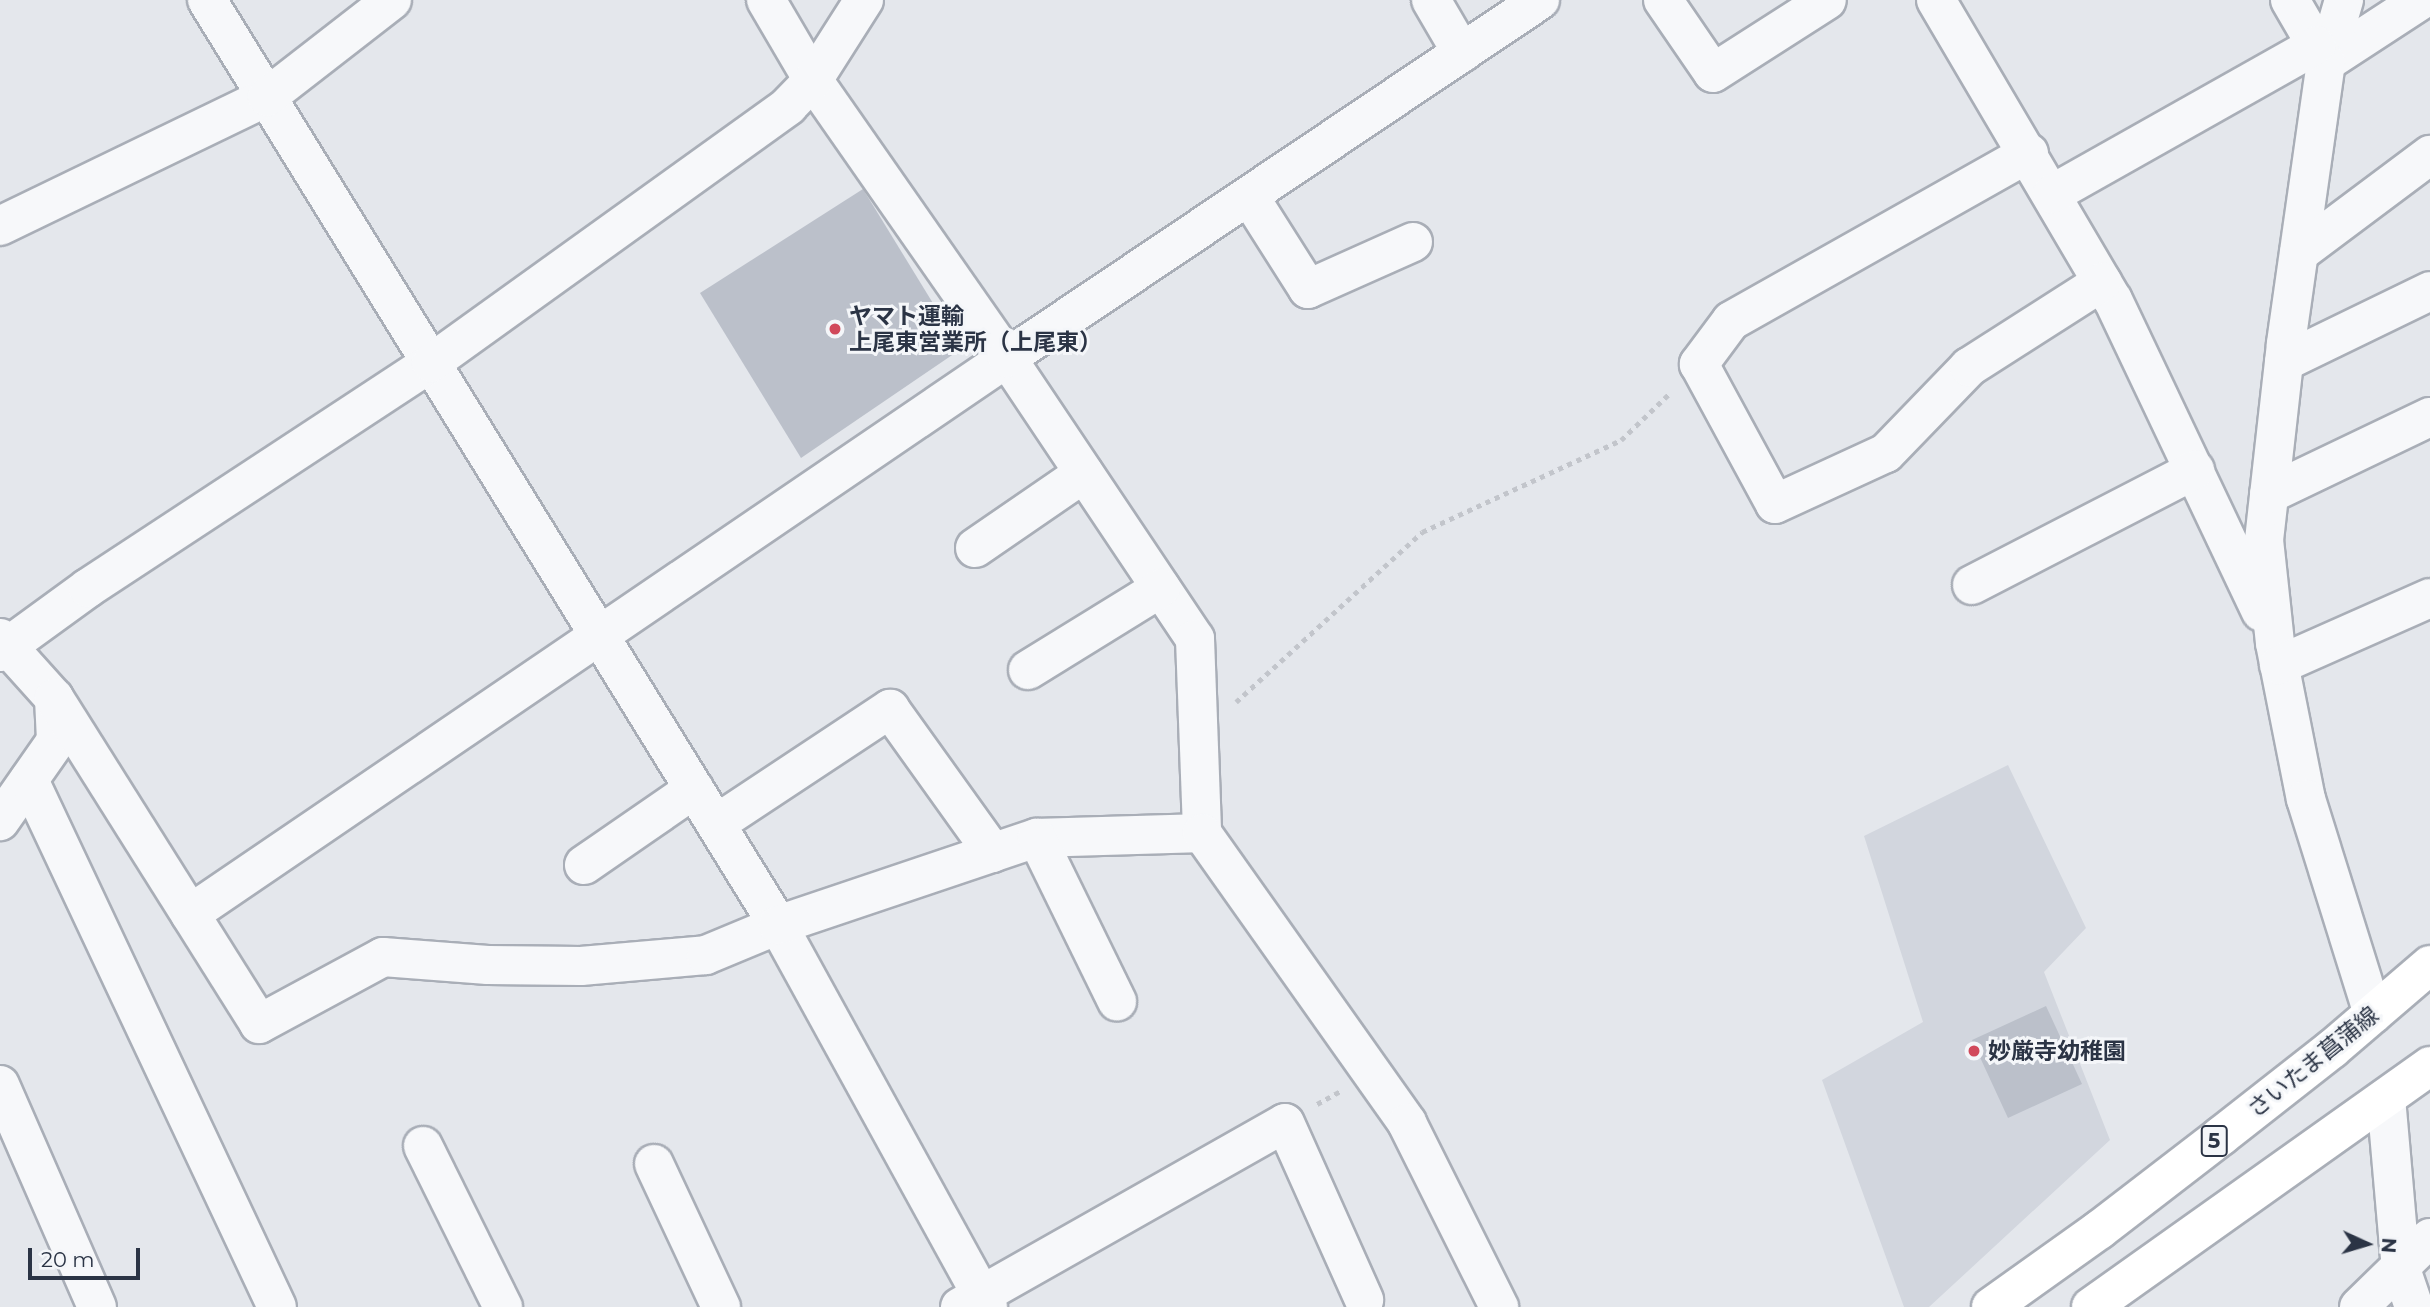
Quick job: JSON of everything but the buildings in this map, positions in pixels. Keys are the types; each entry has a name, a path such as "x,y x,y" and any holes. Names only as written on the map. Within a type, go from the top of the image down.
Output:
{"main road":[{"name":"さいたま菖蒲線","path":"1991,1307 2140,1199 2373,1014 2430,965"},
{"path":"2091,1307 2430,1066"}],"street":[{"path":"206,0 778,925 977,1303 1285,1123 1364,1300"},
{"path":"0,226 267,97 392,0"},
{"path":"766,0 813,80 1007,358 1195,639 1202,833 1407,1123 1499,1307"},
{"path":"864,0 813,80 788,106 431,363 2,646 54,698 259,1024 383,957 488,965 581,966 706,955 778,925 1037,838 1202,833"},
{"path":"1431,0 1462,53"},
{"path":"190,914 599,634 1540,0"},
{"path":"1662,0 1713,73 1827,0"},
{"path":"1936,0 2029,153 2102,282 2195,470 2277,654"},
{"path":"2290,0 2321,53"},
{"path":"2344,0 2321,53 2264,540 2277,654 2306,799 2373,1014"},
{"path":"2052,194 2421,0"},
{"path":"2029,153 1731,321 1699,364 1775,504 1886,453 1969,366 2102,282"},
{"path":"2299,253 2430,155"},
{"path":"1249,196 1308,289 1413,242"},
{"path":"2284,362 2430,291"},
{"path":"2270,494 2430,417"},
{"path":"1972,585 2195,470"},
{"path":"975,548 1084,473"},
{"path":"1028,670 1161,588"},
{"path":"2277,654 2430,598"},
{"path":"0,821 56,741 54,698"},
{"path":"716,824 890,709 993,853"},
{"path":"29,780 277,1307"},
{"path":"584,865 694,789"},
{"path":"1037,838 1117,1001"},
{"path":"0,1085 97,1307"},
{"path":"2386,1098 2401,1269 2414,1307"},
{"path":"422,1146 503,1307"},
{"path":"654,1164 721,1307"},
{"path":"2359,1307 2430,1238"}],"path":[{"path":"1198,736 1422,532 1621,440 1699,364"},
{"path":"1285,1123 1371,1073"}],"shaded area":[{"name":"妙厳寺幼稚園","path":"2008,765 2086,928 2044,972 2110,1140 1929,1307 1904,1307 1822,1080 1923,1022 1864,836"}],"place":[{"name":"ヤマト運輸 上尾東営業所（上尾東）","path":"835,329"},
{"name":"妙厳寺幼稚園","path":"1974,1051"}]}
